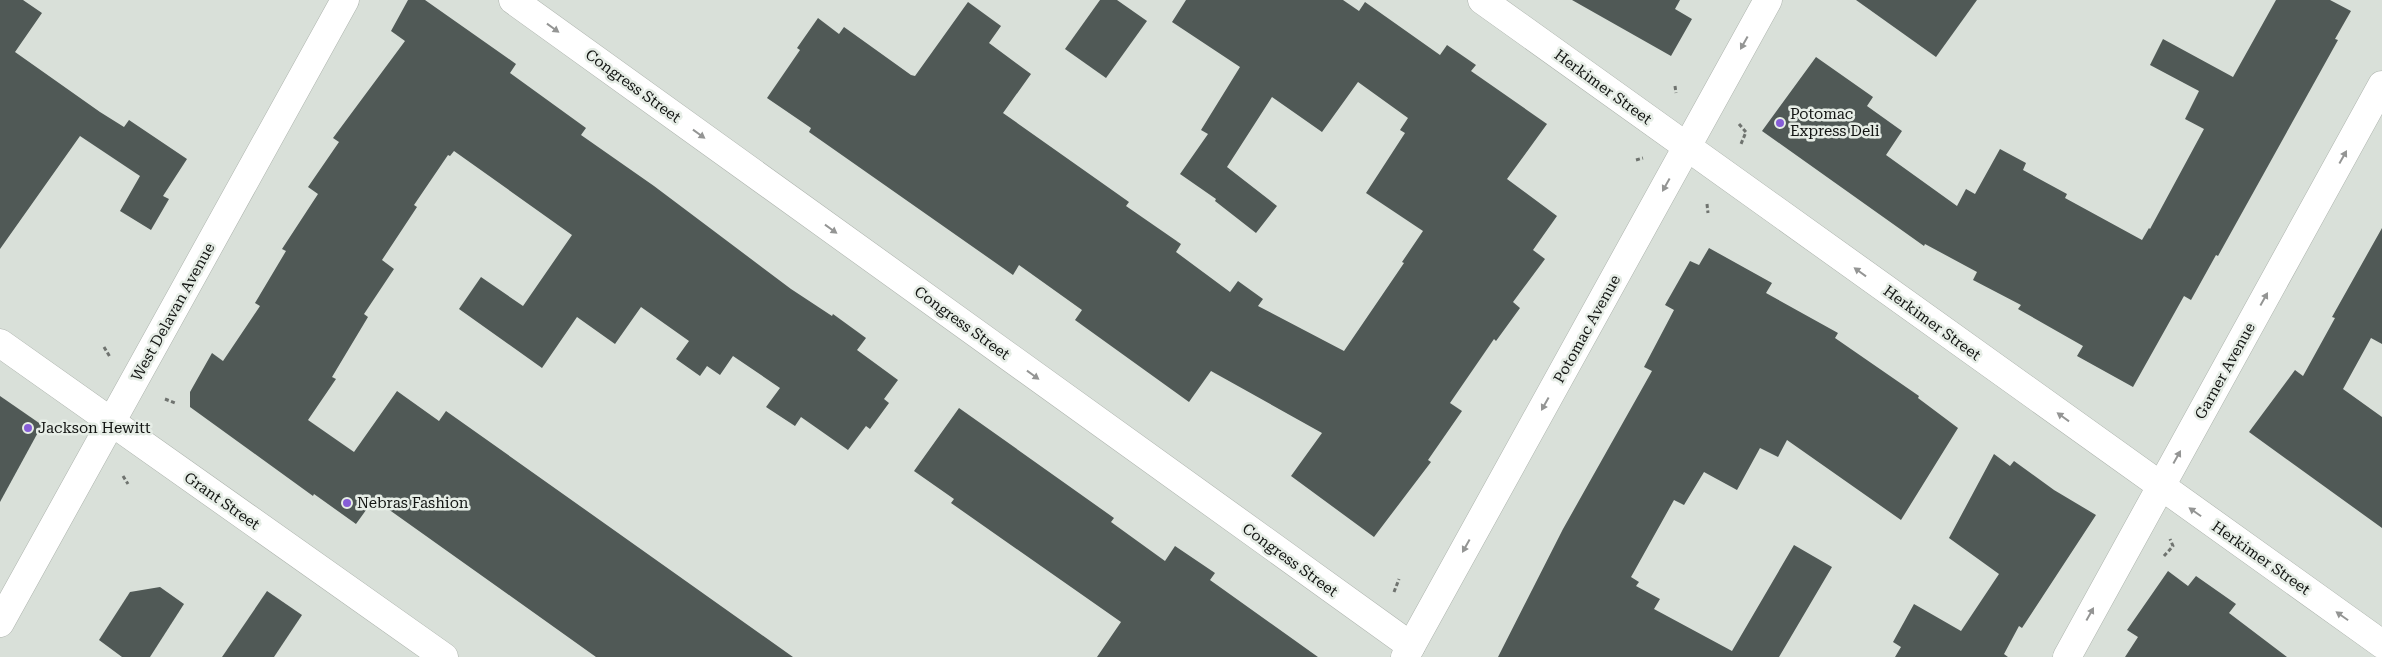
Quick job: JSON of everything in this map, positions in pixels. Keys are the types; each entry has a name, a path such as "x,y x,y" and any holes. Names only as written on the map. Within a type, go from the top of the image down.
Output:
{"street":[{"name":"West Delavan Avenue","path":"0,623 345,0"},
{"name":"Congress Street","path":"513,0 1408,652"},
{"name":"Herkimer Street","path":"1482,0 2382,644"},
{"name":"Potomac Avenue","path":"1408,652 1768,0"},
{"name":"Garner Avenue","path":"2067,657 2382,85"},
{"name":"Grant Street","path":"0,343 444,657"}],"path":[{"path":"1675,86 1676,94"},
{"path":"1735,120 1746,132 1739,149"},
{"path":"164,399 175,402"},
{"path":"123,476 128,484"},
{"path":"1393,593 1399,579"}],"building":[{"path":"0,0 23,0 42,13 15,52 124,127 129,120 187,159 163,196 169,199 151,230 120,211 140,176 80,136 0,249"},
{"path":"408,0 425,0 516,64 510,73 586,128 581,135 654,186 791,289 832,316 833,314 866,338 857,350 898,380 884,399 889,403 870,429 866,426 848,450 801,417 795,426 766,407 780,388 733,356 720,375 707,366 700,376 676,359 689,341 641,307 615,344 577,317 542,368 459,309 481,277 523,306 572,235 454,151 450,156 448,155 414,205 417,207 382,260 394,269 364,314 368,317 332,377 336,379 308,420 354,452 397,391 439,421 446,411 793,657 596,657 374,499 356,524 314,494 313,496 190,407 190,392 212,353 223,361 260,306 255,303 286,251 282,249 318,194 308,187 339,142 333,138 405,41 391,31"},
{"path":"1100,0 1117,0 1147,21 1106,78 1065,49"},
{"path":"1186,0 1343,0 1359,11 1365,2 1440,55 1447,45 1476,65 1471,71 1547,124 1507,179 1557,216 1533,250 1545,259 1513,302 1520,308 1496,341 1494,339 1450,403 1462,411 1428,460 1431,462 1374,537 1291,476 1322,433 1211,371 1189,402 1075,320 1082,310 1019,265 1013,275 809,132 811,128 767,98 800,50 797,48 818,18 839,34 844,27 915,76 968,2 1001,26 989,43 1031,74 1003,113 1129,202 1126,206 1181,244 1176,252 1230,292 1238,281 1263,299 1258,306 1344,351 1404,263 1402,262 1423,231 1366,193 1405,133 1400,130 1408,118 1358,82 1322,132 1272,97 1227,167 1277,206 1256,233 1215,201 1216,199 1180,174 1208,134 1201,130 1240,67 1172,22"},
{"path":"1572,0 1680,0 1675,9 1692,19 1671,56"},
{"path":"1856,0 1977,0 1936,57"},
{"path":"2276,0 2330,0 2351,11 2335,39 2338,40 2218,256 2216,255 2191,300 2184,296 2133,387 2077,356 2083,346 2018,309 2021,305 1973,280 1977,272 1925,244 1924,246 1762,131 1816,57 1873,97 1867,106 1902,131 1886,155 1957,206 1966,189 1975,194 2000,149 2026,163 2023,170 2067,194 2065,198 2142,240 2150,229 2204,129 2185,119 2199,91 2150,65 2163,39 2233,77"},
{"path":"2382,228 2382,344 2371,338 2343,389 2382,417 2382,528 2249,432 2295,370 2303,376 2335,318 2332,317"},
{"path":"1709,248 1772,283 1766,293 1838,333 1835,338 1919,396 1918,398 1958,428 1901,520 1787,440 1778,457 1760,448 1737,490 1704,472 1684,505 1674,500 1631,577 1639,582 1636,586 1660,599 1654,609 1732,651 1794,545 1832,567 1779,657 1498,657 1563,529 1652,371 1644,367 1674,310 1665,305 1690,261 1699,265"},
{"path":"0,396 42,425 0,502"},
{"path":"959,408 1114,518 1111,522 1165,561 1175,546 1215,573 1210,580 1318,657 1097,657 1121,622 951,503 954,499 914,471"},
{"path":"1994,454 2010,466 2014,461 2054,490 2096,515 2022,628 2019,626 2004,654 2008,657 1895,657 1901,647 1893,642 1914,604 1961,631 1999,574 1949,538"},
{"path":"2168,571 2188,586 2196,576 2236,604 2229,613 2287,657 2125,657 2138,637 2127,630"},
{"path":"160,587 184,604 150,657 122,657 99,640 130,592"},
{"path":"267,591 302,615 274,657 222,657"}],"place":[{"name":"Potomac Express Deli","path":"1780,123"},
{"name":"Jackson Hewitt","path":"28,428"},
{"name":"Nebras Fashion","path":"347,503"}]}
